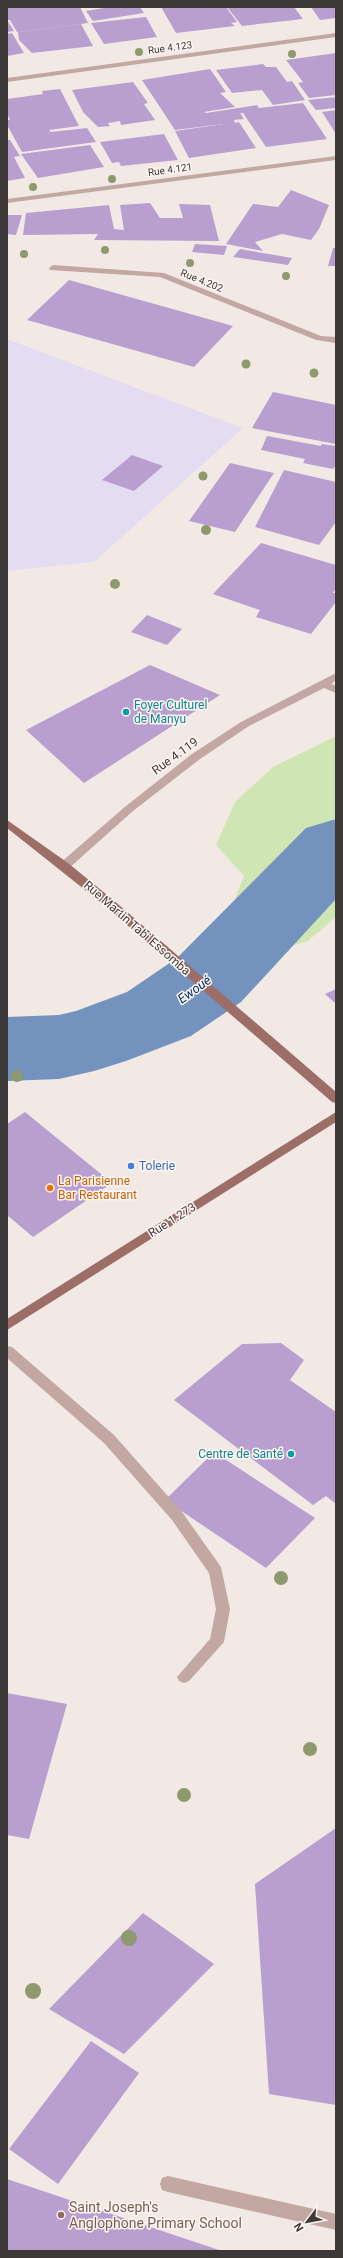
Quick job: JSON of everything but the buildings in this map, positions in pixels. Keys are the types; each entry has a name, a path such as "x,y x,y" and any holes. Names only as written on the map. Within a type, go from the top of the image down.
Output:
{"main road":[{"name":"Rue Martin Tabi Essomba","path":"7,823 64,866 336,1099"},
{"name":"Rue 1.273","path":"7,1324 336,1116"}],"street":[{"name":"Rue 4.123","path":"7,80 336,35"},
{"name":"Rue 4.121","path":"7,201 336,158"},
{"name":"Rue 4.202","path":"53,268 161,275 319,338 336,340"},
{"name":"Rue 4.119","path":"64,866 136,801 185,763 246,724 324,684 336,676"},
{"path":"324,684 336,690"},
{"path":"7,1350 109,1439 177,1516 216,1570 223,1609 217,1642 184,1677"},
{"path":"168,2184 336,2222"}],"shaded area":[{"path":"7,339 243,428 94,562 7,571"}],"green space":[{"path":"336,736 336,917 308,941 247,959 222,932 244,876 216,845 235,802 273,767"}],"waterway":[{"name":"Ewoué","path":"7,1049 59,1047 94,1039 159,1014 209,980 336,847"}],"place":[{"name":"Foyer Culturel de Manyu","path":"126,712"},
{"name":"Tolerie","path":"131,1166"},
{"name":"La Parisienne Bar Restaurant","path":"50,1188"},
{"name":"Centre de Santé","path":"291,1454"},
{"name":"Saint Joseph's Anglophone Primary School","path":"61,2215"}]}
